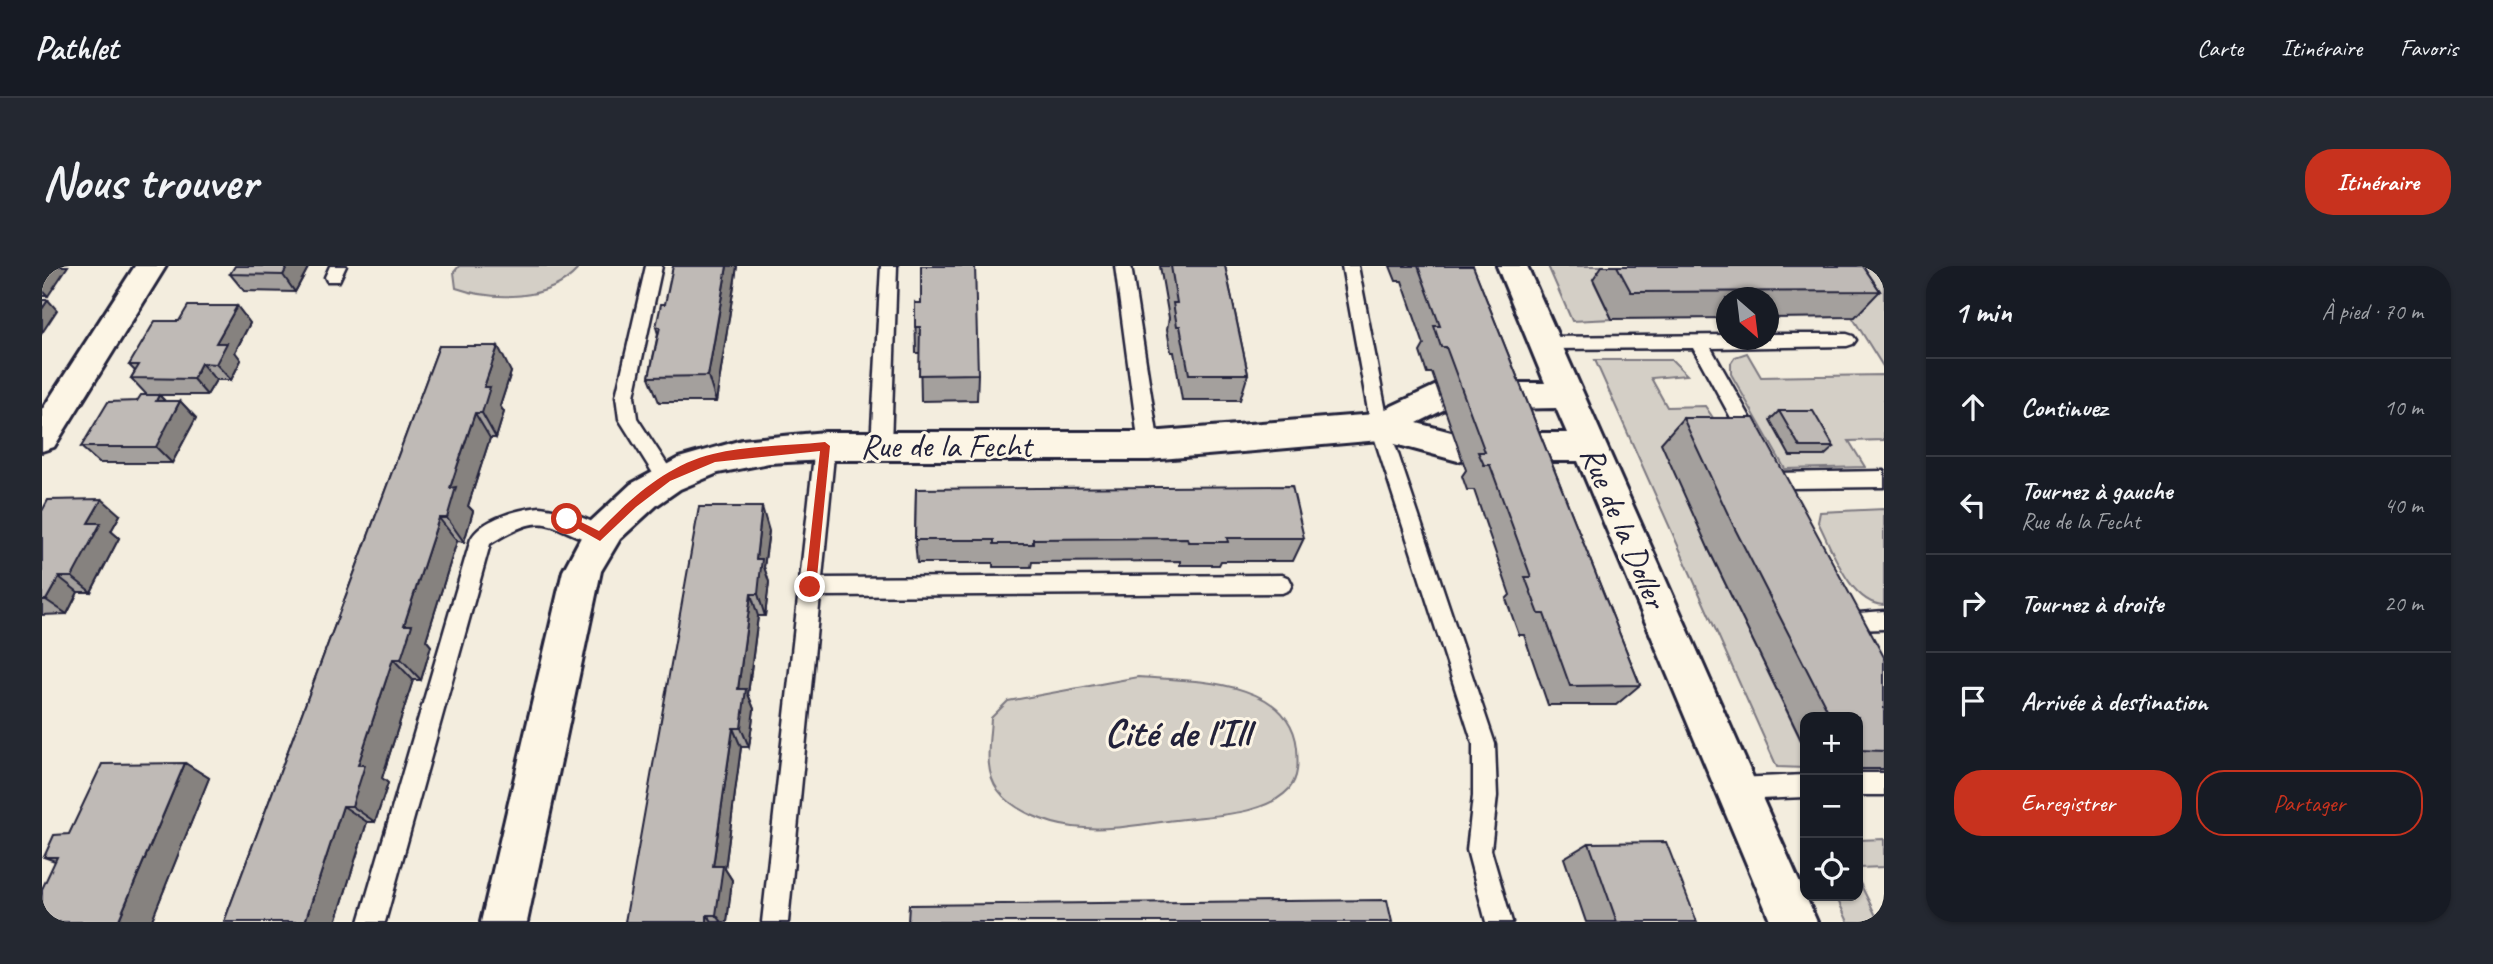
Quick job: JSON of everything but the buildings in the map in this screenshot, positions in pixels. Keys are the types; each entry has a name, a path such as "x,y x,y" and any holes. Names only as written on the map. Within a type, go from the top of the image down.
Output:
{"street":[{"path":"42,438 151,266"},
{"name":"Rue de la Doller","path":"1512,266 1794,922"},
{"path":"1499,396 1568,395"},
{"name":"Rue de la Fecht","path":"1380,427 1441,396"},
{"name":"Rue de la Fecht","path":"504,922 582,571 600,537 632,504 666,478 713,458 825,446 1149,446 1380,427 1458,447"},
{"path":"1519,447 1590,447"}],"lane":[{"path":"654,266 625,396 628,419 666,478"},
{"path":"881,445 890,266"},
{"path":"1123,266 1149,446"},
{"path":"1350,266 1380,427 1484,744 1485,796 1479,850 1499,922"},
{"path":"1545,344 1847,340"},
{"path":"1699,342 1794,516"},
{"path":"775,922 825,446"},
{"path":"1774,481 1884,479"},
{"path":"372,922 481,539 506,523 534,513 567,519 600,537"},
{"path":"810,587 1282,584"},
{"path":"1866,642 1851,615 1884,620"},
{"path":"1863,785 1884,784"},
{"path":"1737,789 1800,786"}],"shaded area":[{"path":"459,266 577,266 577,270 552,288 520,296 504,296 456,288 454,272"},
{"path":"1548,266 1884,266 1884,368 1828,278 1593,280 1612,319 1572,321"},
{"path":"1747,353 1761,377 1884,375 1884,440 1849,441 1865,467 1785,469 1731,374 1731,363 1735,357"},
{"path":"1595,360 1672,360 1687,375 1651,378 1667,407 1705,406 1730,443 1709,550 1800,739 1800,768 1777,767"},
{"path":"1884,509 1884,605 1872,602 1852,585 1843,573 1818,522 1820,512"},
{"path":"1138,677 1184,680 1234,688 1257,696 1277,708 1290,725 1297,748 1296,775 1289,789 1267,804 1240,812 1101,828 1073,827 1042,820 1013,804 998,790 990,774 989,765 991,718 1008,701"},
{"path":"1884,839 1884,867 1863,868 1863,840"},
{"path":"1863,889 1879,922 1848,922 1838,901 1863,901"}],"district":[{"name":"Cité de l'Ill","path":"1177,733"}],"route":[{"path":"567,519 600,537 632,504 666,478 713,458 792,447 825,446 810,587"}]}
